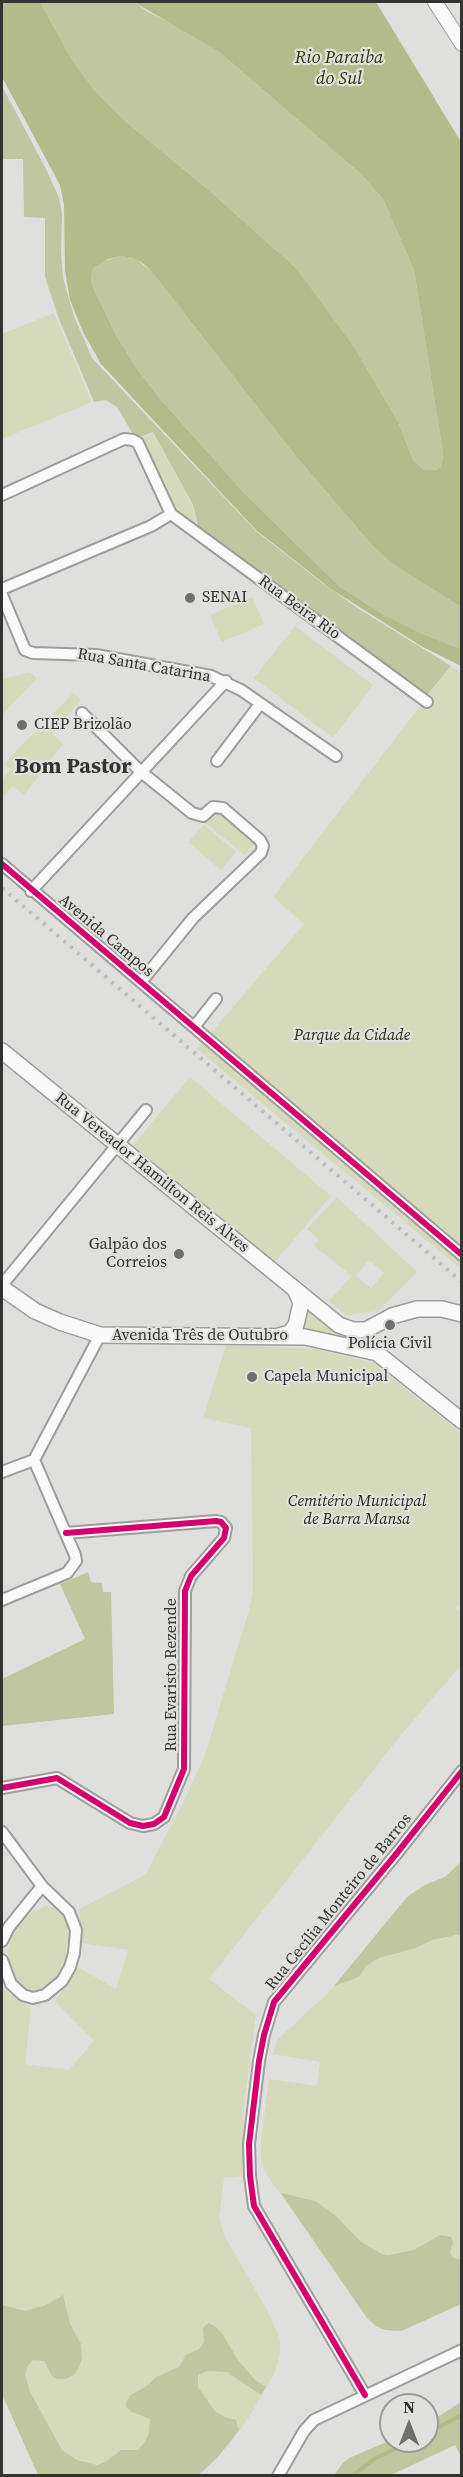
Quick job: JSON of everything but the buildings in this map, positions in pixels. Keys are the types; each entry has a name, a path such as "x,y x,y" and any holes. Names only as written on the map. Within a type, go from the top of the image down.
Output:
{"main road":[{"name":"Rua Vereador Hamilton Reis Alves","path":"2,1052 343,1328 356,1330 371,1328"},
{"name":"Avenida Três de Outubro","path":"2,1286 35,1311 100,1335 319,1339 373,1352"},
{"path":"276,1337 290,1333 296,1325 301,1303 299,1293"},
{"path":"462,1314 442,1309 417,1309 392,1316 371,1328 366,1340 373,1352 462,1421"}],"street":[{"path":"435,2 462,44"},
{"path":"2,495 124,440 138,443 171,513 151,525 2,589"},
{"name":"Rua Beira Rio","path":"171,513 427,702"},
{"name":"Rua Santa Catarina","path":"2,595 22,646 29,651 96,655 197,673 226,681 336,756"},
{"path":"31,891 226,681"},
{"path":"217,761 260,704"},
{"path":"82,713 140,771 197,816 203,816 215,806 223,808 260,840 263,846 261,853 193,918 141,982"},
{"name":"Avenida Campos","path":"2,864 31,891 194,1027 203,1038 462,1255"},
{"path":"194,1027 216,999"},
{"path":"2,1286 146,1110"},
{"path":"2,1472 34,1460 100,1335"},
{"path":"2,1600 67,1573 76,1561 34,1460"},
{"name":"Rua Evaristo Rezende","path":"2,1788 57,1778 130,1823 147,1826 164,1817 184,1769 185,1591 191,1576 224,1538 226,1528 221,1522 216,1521 66,1533"},
{"name":"Rua Cecília Monteiro de Barros","path":"365,2395 254,2206 249,2144 259,2061 274,2002 462,1771"},
{"path":"2,1832 42,1886 69,1912 75,1924 74,1953 66,1974 57,1987 45,1995 27,1997 11,1984 2,1960"},
{"path":"2,1941 9,1927 42,1886"},
{"path":"278,2475 304,2431 314,2420 462,2350"}],"green space":[{"path":"54,313 92,402 2,439 2,334"},
{"path":"153,433 192,505 197,526 177,512 138,440"},
{"path":"252,597 264,624 222,642 210,615"},
{"path":"295,626 373,685 333,738 254,678"},
{"name":"Parque da Cidade","path":"451,666 462,673 461,1269 197,1049 304,924 273,897"},
{"path":"30,672 37,678 2,715 2,679"},
{"path":"73,693 81,700 52,733 63,744 24,795 12,786 2,798 2,779 11,770 4,764"},
{"path":"216,808 256,841 245,855 204,822"},
{"path":"204,825 236,852 221,870 188,842"},
{"path":"190,1077 331,1196 274,1263 133,1145"},
{"path":"337,1197 417,1272 378,1311 346,1315 329,1301 352,1276 314,1246 319,1240 307,1229","holes":["369,1260 384,1273 371,1288 356,1276"]},
{"path":"310,1308 362,1336 363,1343 303,1330 301,1327 306,1309"},
{"name":"Cemitério Municipal de Barra Mansa","path":"226,1345 316,1349 373,1363 461,1433 462,1601 455,1608 461,1614 461,1665 400,1736 209,1979 256,2015 244,2106 242,2176 224,2178 219,2217 224,2235 267,2310 280,2339 280,2354 274,2374 251,2414 230,2444 197,2475 38,2475 2,2394 2,1986 10,1995 31,2007 25,2064 69,2070 94,2041 55,2001 78,1967 116,1989 128,1950 82,1943 79,1909 145,1875 205,1755 251,1603 253,1589 251,1428 203,1418"},
{"path":"461,1861 461,2304 407,2329 392,2331 379,2328 367,2318 265,2172 261,2158 261,2141 269,2079 317,2086 320,2062 273,2054 278,2039 329,1992 407,1897 425,1885 445,1877"},
{"path":"45,1906 60,1909 65,1916 68,1925 68,1939 64,1964 59,1976 52,1985 34,1991 15,1981 10,1971 8,1950 13,1932 20,1922"}],"shaded area":[{"path":"40,2 134,2 148,12 187,31 218,51 361,174 383,199 414,270 443,454 441,467 436,470 424,470 413,460 399,424 296,268 212,193 125,121 94,90 71,58"},
{"path":"2,86 59,198 62,213 63,278 74,316 92,358 256,531 356,607 451,666 425,698 198,526 193,505 153,432 136,439 117,407 106,400 94,402 59,319 45,277 45,218 24,217 23,159 2,159"},
{"path":"120,256 135,258 152,272 294,454 371,544 391,563 461,607 461,649 423,634 381,613 340,587 245,494 161,400 137,369 115,333 92,285 91,276 94,267 101,262"},
{"path":"88,1572 91,1582 102,1583 103,1592 111,1592 114,1714 2,1726 2,1679 85,1639 60,1584"},
{"path":"460,1863 461,1934 432,1940 416,1948 379,1958 366,1966 359,1977 334,1986 407,1897 425,1885 445,1877"},
{"path":"281,2193 315,2201 334,2214 361,2242 382,2254 389,2255 414,2250 440,2235 451,2237 452,2257 461,2260 461,2304 401,2331 385,2330 376,2326 367,2318"},
{"path":"63,2295 70,2324 81,2344 82,2359 79,2367 74,2375 66,2379 57,2379 52,2376 44,2361 33,2360 27,2367 25,2375 30,2392 62,2450 77,2460 97,2465 107,2461 121,2450 138,2450 149,2433 150,2419 132,2412 126,2407 126,2402 131,2395 148,2385 156,2377 179,2367 186,2355 199,2349 204,2342 203,2328 208,2323 215,2326 223,2335 238,2360 255,2380 266,2387 261,2395 227,2372 208,2371 198,2375 198,2387 215,2411 236,2420 239,2430 217,2458 197,2476 38,2475 2,2394 2,2305 25,2311 46,2305"},
{"path":"461,2402 461,2457 455,2445 439,2452 439,2416"},
{"path":"379,2445 379,2453 438,2453 391,2475 334,2475 349,2458"}],"water":[{"name":"Rio Paraiba do Sul","path":"2,2 40,2 71,58 94,90 125,121 212,193 296,268 353,346 399,424 413,460 424,470 436,470 441,467 443,454 414,270 383,199 361,174 218,51 134,2 376,2 461,142 461,607 391,563 371,544 294,454 144,264 134,258 120,256 108,259 94,267 91,276 92,285 115,333 137,369 161,400 245,494 340,587 381,613 423,634 461,649 461,666 421,646 331,589 256,530 101,364 83,332 70,300 65,271 64,205 60,185 2,77"}],"waterway":[{"path":"439,2427 462,2415"},
{"path":"352,2476 374,2459 386,2453"}],"railway":[{"path":"2,888 462,1282"}],"cycle path":[{"path":"2,864 462,1255"},
{"path":"2,1788 57,1778 130,1823 143,1826 154,1824 164,1817 184,1769 185,1591 191,1576 224,1538 226,1528 221,1522 216,1521 66,1533"},
{"path":"365,2395 254,2206 249,2144 259,2061 274,2002 462,1771"}],"place":[{"name":"SENAI","path":"190,598"},
{"name":"CIEP Brizolão","path":"22,725"},
{"name":"Galpão dos Correios","path":"179,1254"},
{"name":"Polícia Civil","path":"390,1325"},
{"name":"Capela Municipal","path":"252,1377"}],"district":[{"name":"Bom Pastor","path":"73,767"}]}
